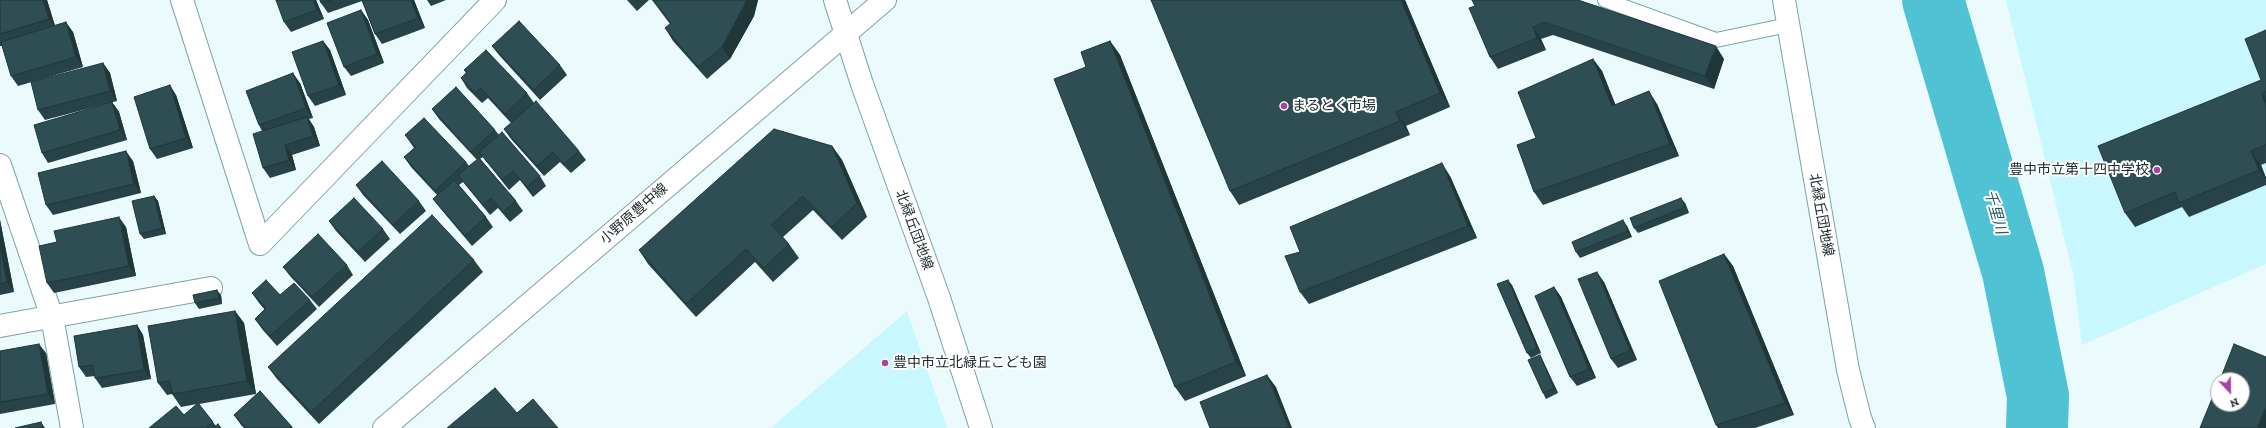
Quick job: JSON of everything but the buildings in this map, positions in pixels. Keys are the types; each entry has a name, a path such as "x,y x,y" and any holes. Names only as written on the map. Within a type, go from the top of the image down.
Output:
{"street":[{"path":"182,0 260,244 495,0"},
{"name":"北緑丘団地線","path":"835,0 938,298 981,428"},
{"name":"小野原豊中線","path":"384,428 885,0"},
{"name":"北緑丘団地線","path":"1784,0 1848,370 1864,428"},
{"path":"0,165 52,317 72,428"},
{"path":"0,326 211,288"}],"lane":[{"path":"1605,0 1716,40 1788,25"}],"shaded area":[{"name":"豊中市立第十四中学校","path":"2006,0 2266,0 2266,264 2082,345 2073,274"},
{"name":"豊中市立北緑丘こども園","path":"907,311 947,428 771,428"}],"waterway":[{"name":"千里川","path":"1933,0 2013,272 2038,396 2037,428"}],"place":[{"name":"まるとく市場","path":"1284,106"},
{"name":"豊中市立第十四中学校","path":"2157,170"},
{"name":"豊中市立北緑丘こども園","path":"885,363"}]}
